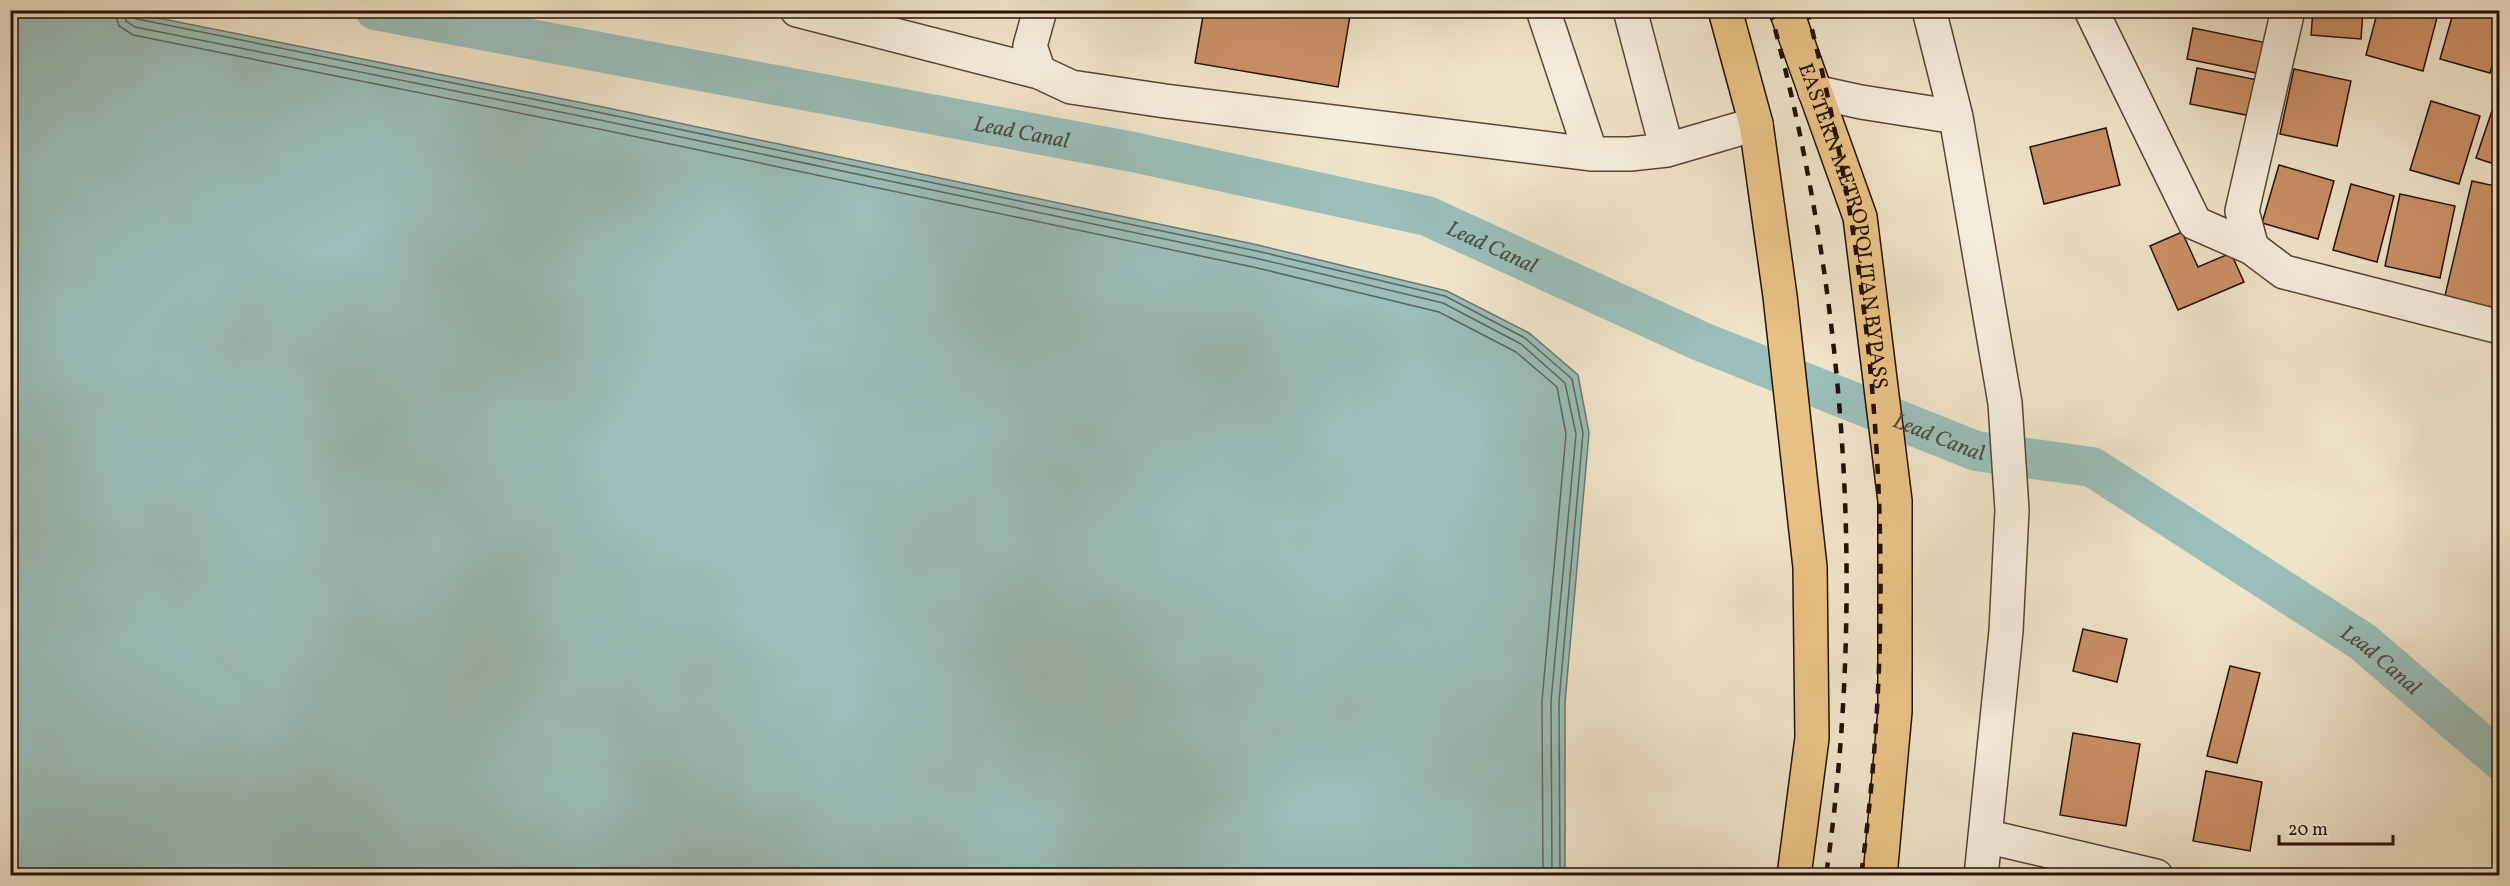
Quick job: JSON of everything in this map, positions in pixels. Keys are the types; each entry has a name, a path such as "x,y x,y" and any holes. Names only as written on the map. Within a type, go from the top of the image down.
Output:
{"main road":[{"path":"1725,10 1756,124 1780,296 1810,567 1812,738 1794,876"},
{"name":"EASTERN METROPOLITAN BYPASS","path":"1786,10 1860,216 1874,314 1894,501 1895,711 1880,876"}],"street":[{"path":"797,10 869,19 1039,72 1071,87 1165,101 1591,154 1629,154 1667,150 1756,124"},
{"path":"1039,72 1030,46 1040,10"},
{"path":"1544,10 1591,154"},
{"path":"1630,10 1667,150"},
{"path":"1929,10 1956,117 2005,403 2012,510 2006,630 1981,876"},
{"path":"2091,10 2195,222 2252,248 2284,272 2499,327"},
{"path":"2252,248 2242,211 2288,10"},
{"path":"1815,92 1861,102 1956,117"},
{"path":"1985,836 2156,876"}],"water":[{"path":"10,11 123,11 603,107 1258,245 1447,291 1529,333 1578,375 1589,433 1565,702 1565,875 11,875"}],"building":[{"path":"1204,10 1351,10 1338,87 1195,63"},
{"path":"2313,10 2363,10 2361,39 2311,35"},
{"path":"2378,10 2439,10 2423,71 2366,55"},
{"path":"2454,10 2490,10 2500,13 2500,39 2490,73 2440,59"},
{"path":"2193,28 2272,44 2266,75 2187,59"},
{"path":"2197,68 2263,81 2256,117 2190,104"},
{"path":"2294,69 2351,81 2337,146 2280,134"},
{"path":"2431,101 2480,116 2459,184 2410,170"},
{"path":"2493,108 2500,110 2500,166 2476,158"},
{"path":"2106,128 2120,185 2044,204 2030,147"},
{"path":"2279,165 2334,181 2318,239 2262,223"},
{"path":"2472,181 2500,187 2500,313 2444,300"},
{"path":"2351,184 2394,196 2377,262 2333,250"},
{"path":"2400,194 2455,206 2440,278 2385,266"},
{"path":"2182,232 2198,267 2231,253 2244,282 2178,310 2150,246"},
{"path":"2083,629 2127,639 2117,682 2073,671"},
{"path":"2230,666 2260,673 2237,763 2207,756"},
{"path":"2073,733 2140,744 2126,826 2060,815"},
{"path":"2206,771 2262,782 2250,851 2193,841"}],"waterway":[{"name":"Lead Canal","path":"375,10 1133,152 1427,216 1700,341 1976,451 2092,467 2363,642 2500,760"}],"railway":[{"path":"1770,10 1796,116 1817,223 1832,331 1842,440 1846,550 1845,659 1838,768 1826,876"},
{"path":"1807,10 1832,116 1852,223 1866,332 1876,440 1880,550 1879,659 1873,768 1861,876"}]}
